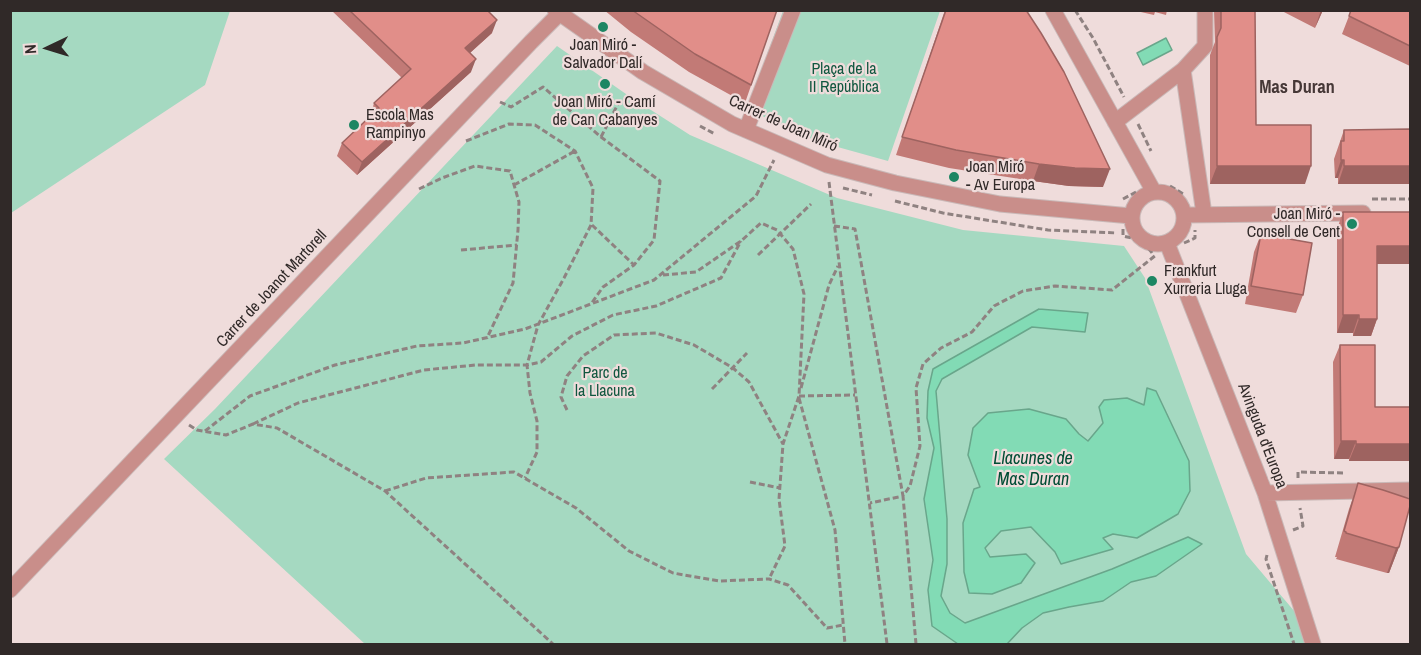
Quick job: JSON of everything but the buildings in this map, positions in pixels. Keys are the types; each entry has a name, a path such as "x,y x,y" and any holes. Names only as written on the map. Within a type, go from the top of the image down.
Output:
{"street":[{"path":"747,130 793,10"},
{"path":"1053,10 1152,189 1173,197 1182,208 1194,215 1377,213"},
{"path":"1115,122 1184,70 1204,46 1205,10"},
{"name":"Carrer de Joan Miró","path":"558,12 643,72 732,124 827,165 895,183 1000,204 1127,216"},
{"name":"Carrer de Joanot Martorell","path":"10,590 558,12"},
{"path":"1152,189 1136,203 1127,216 1136,233 1143,240 1164,249 1194,215 1184,70"},
{"name":"Avinguda d'Europa","path":"1164,249 1265,493 1313,645"},
{"path":"1265,493 1410,490"}],"path":[{"path":"1075,10 1094,38 1151,148 1152,160"},
{"path":"500,102 511,107 543,87 601,137 660,181 654,240 634,265 603,287 590,304"},
{"path":"601,137 619,102"},
{"path":"466,141 509,124 535,125 575,151 593,188 591,225 538,325 527,365 530,393 537,421 537,452 525,478"},
{"path":"514,185 575,151"},
{"path":"741,241 721,278 656,306 613,315 572,336 541,362 527,365 476,365 424,370 298,403 226,435 205,431 250,396 335,365 417,346 463,343 525,329 654,280 756,196 774,159"},
{"path":"419,189 476,166 510,171 519,202 513,283 487,338"},
{"path":"870,503 903,496 910,486 920,446 916,388 923,364 941,348 972,332 994,306 1023,291 1054,286 1112,290 1164,249 1195,238 1194,197 1185,195 1161,179 1152,189 1123,198 1127,216 1123,236 1147,246 1164,249"},
{"path":"829,182 887,645"},
{"path":"758,255 811,204"},
{"path":"661,275 696,272 761,224 777,230 793,249 804,294 799,396 835,530 845,645"},
{"path":"591,225 634,265"},
{"path":"834,226 855,229 903,496 916,645"},
{"path":"461,250 517,245"},
{"path":"769,579 785,546 779,499 783,444 799,396 829,285 839,264"},
{"path":"567,410 561,397 567,376 583,356 614,335 656,333 694,345 750,382 783,444"},
{"path":"712,389 747,353"},
{"path":"799,396 855,395"},
{"path":"253,424 277,428 385,491 553,645"},
{"path":"385,491 426,478 514,472 576,508 629,551 673,573 718,581 769,579 788,585 827,628 843,625"},
{"path":"750,482 780,488"}],"green space":[{"path":"11,10 230,11 205,85 11,213"},
{"name":"Plaça de la II República","path":"783,11 940,11 888,161 816,141 747,109"},
{"name":"Parc de la Llacuna","path":"557,46 690,135 837,198 963,230 1124,246 1145,278 1246,554 1322,644 365,644 164,459 215,409"}],"water":[{"path":"1166,38 1172,50 1143,65 1137,53"},
{"path":"1039,309 1088,313 1085,332 1032,327 942,379 936,391 947,519 947,564 941,596 950,613 965,623 1112,569 1188,537 1202,544 1156,576 1131,582 1103,601 1043,613 1022,628 1007,644 958,644 932,626 928,590 933,560 924,499 934,448 927,418 928,391 933,369"},
{"name":"Llacunes de Mas Duran","path":"1147,388 1156,391 1189,461 1190,491 1178,514 1137,538 1113,534 1103,538 1113,549 1061,564 1055,552 1031,527 1001,531 985,548 990,557 1026,554 1035,563 1021,583 992,594 969,593 964,572 963,523 974,489 980,487 968,455 973,428 988,413 1029,409 1066,419 1088,441 1103,423 1099,407 1104,400 1127,398 1144,405"}],"place":[{"name":"Joan Miró - Salvador Dalí","path":"603,27"},
{"name":"Joan Miró - Camí de Can Cabanyes","path":"605,84"},
{"name":"Escola Mas Rampinyo","path":"354,125"},
{"name":"Joan Miró - Av Europa","path":"954,177"},
{"name":"Joan Miró - Consell de Cent","path":"1352,224"},
{"name":"Frankfurt Xurreria Lluga","path":"1152,281"}],"district":[{"name":"Mas Duran","path":"1297,88"}]}
